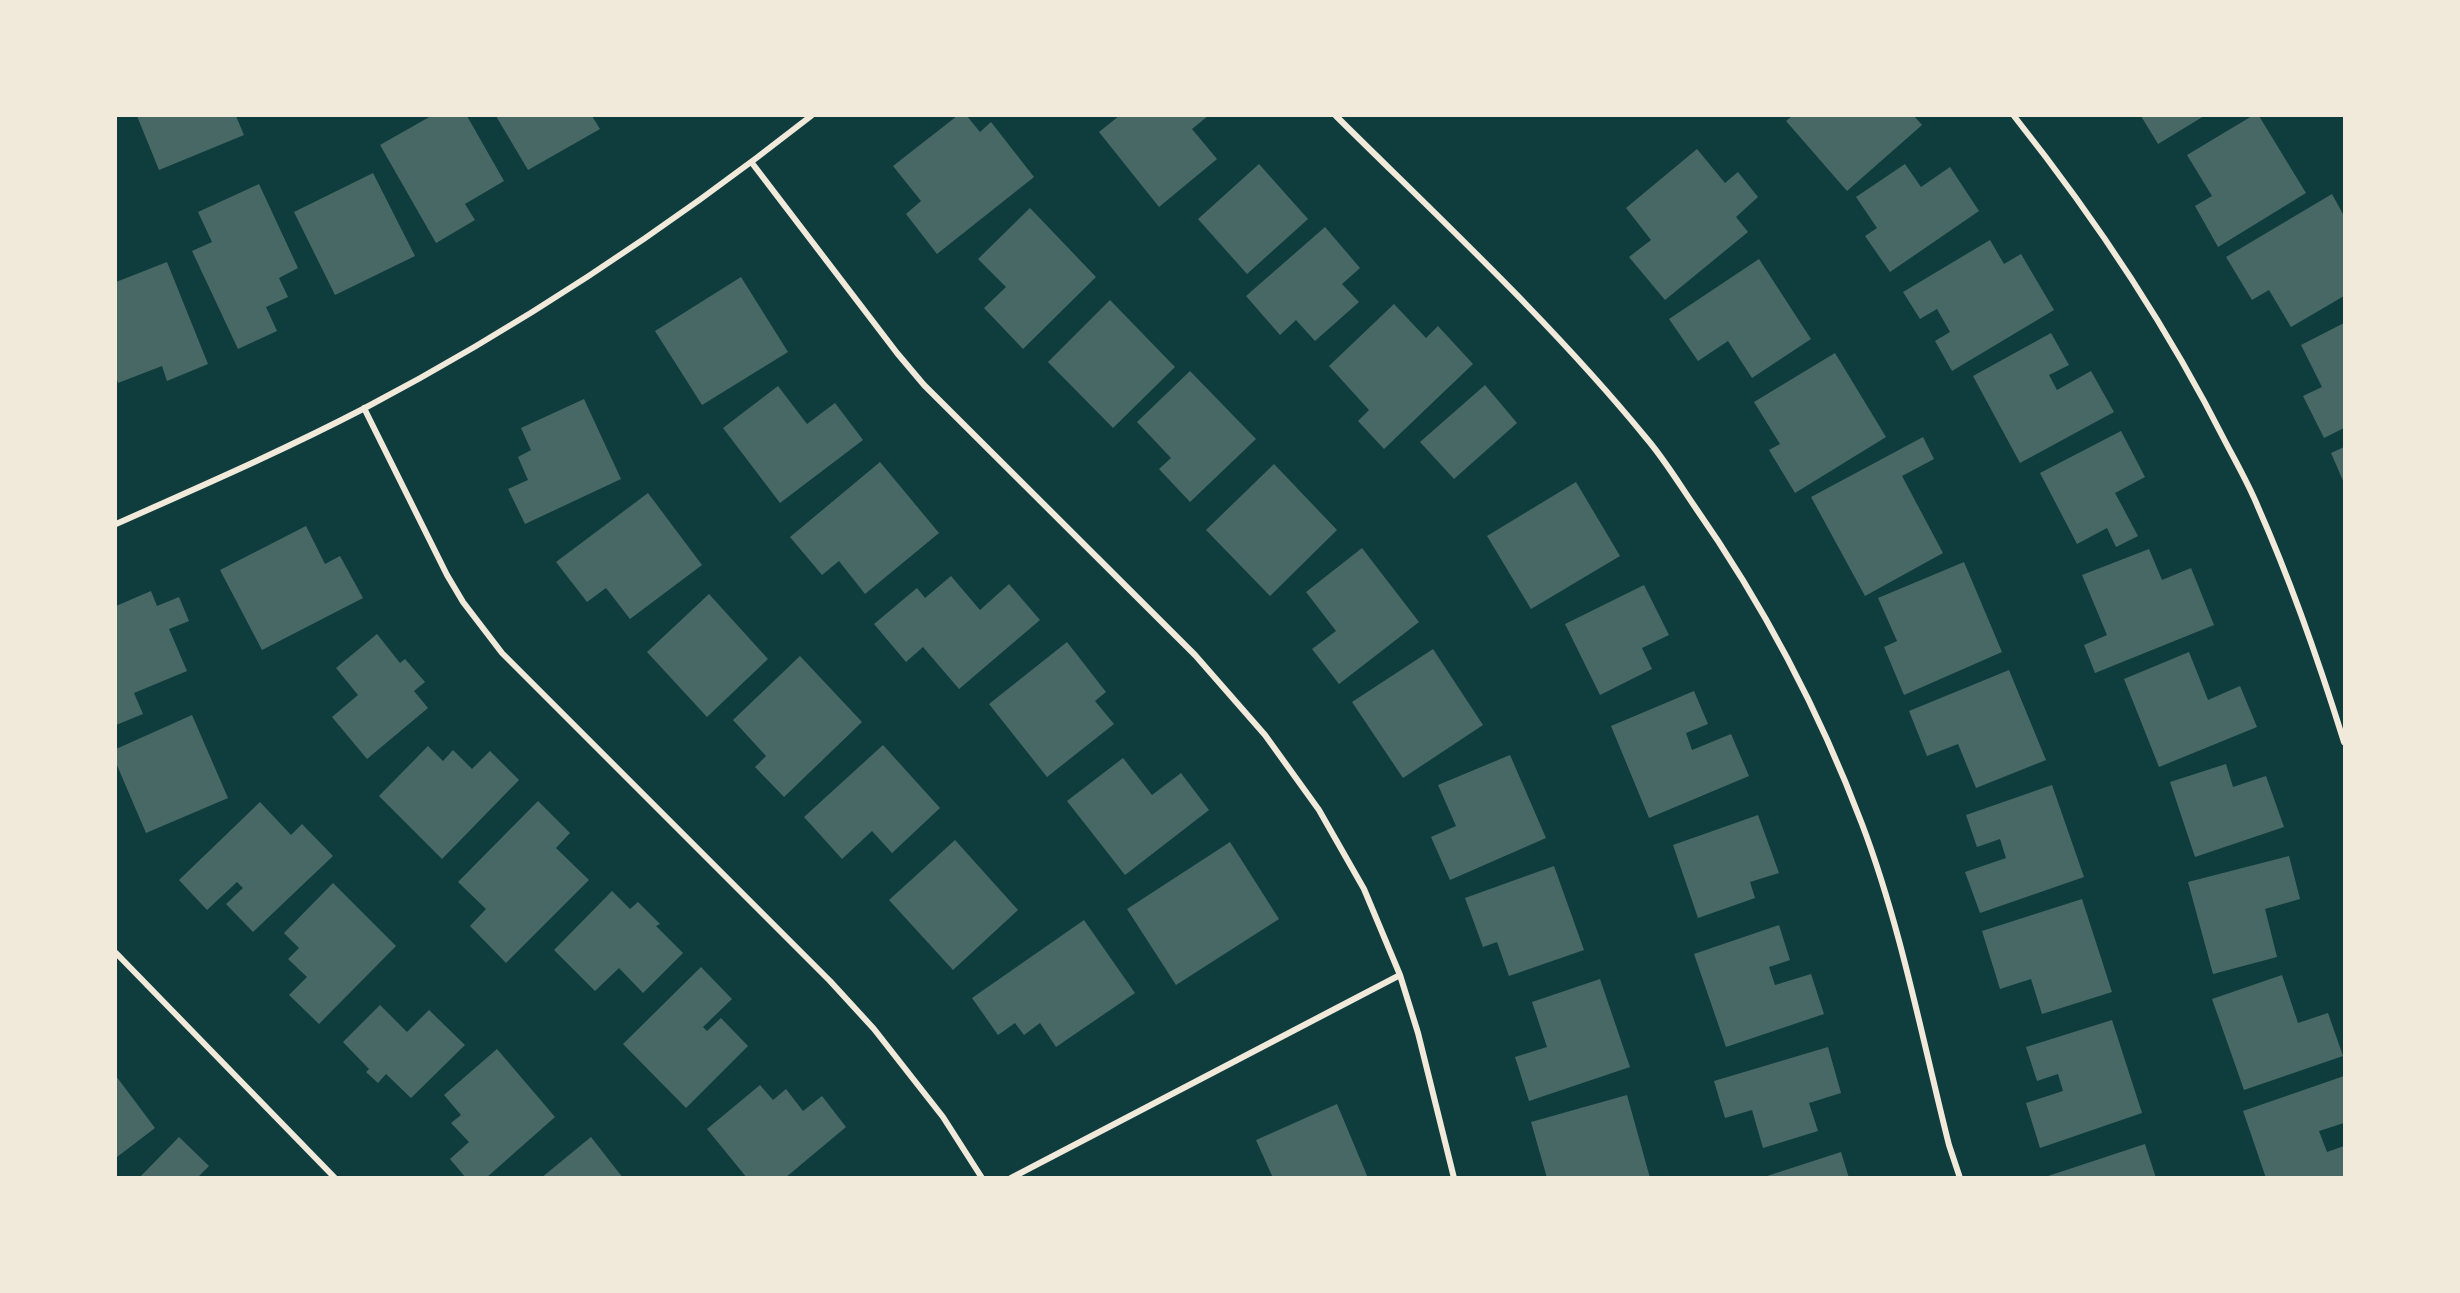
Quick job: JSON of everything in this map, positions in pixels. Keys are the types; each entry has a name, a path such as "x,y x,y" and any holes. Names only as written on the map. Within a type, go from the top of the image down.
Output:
{"street":[{"path":"116,524 265,458 364,408 488,339 658,231 752,163 811,116"},
{"path":"1336,116 1552,329 1649,441 1733,562 1783,647 1826,735 1863,826 1892,919 1949,1145 1960,1178"},
{"path":"2014,116 2067,182 2138,286 2201,394 2258,506 2316,652 2344,742"},
{"path":"752,163 924,385 1195,655 1265,735 1319,810 1364,890 1400,975 1418,1033 1454,1178"},
{"path":"364,408 447,574 463,602 502,653 830,981 874,1029 943,1117 982,1178"},
{"path":"116,953 335,1178"},
{"path":"1011,1178 1400,975"}],"building":[{"path":"137,116 236,116 244,135 159,170"},
{"path":"431,116 467,116 504,181 465,204 475,220 436,243 380,145"},
{"path":"496,116 592,116 600,129 528,170"},
{"path":"957,116 967,116 980,132 991,122 1034,177 937,254 906,214 921,201 893,166"},
{"path":"1119,116 1208,116 1192,129 1217,159 1159,207 1099,132"},
{"path":"1792,116 1914,116 1922,125 1847,191 1786,121"},
{"path":"2141,116 2204,116 2158,144"},
{"path":"2252,116 2259,116 2306,193 2218,247 2195,206 2212,196 2187,155"},
{"path":"1697,149 1725,183 1738,172 1758,197 1736,217 1748,232 1665,300 1629,257 1651,240 1626,208"},
{"path":"1259,164 1308,219 1247,274 1198,219"},
{"path":"1905,164 1921,187 1950,167 1979,211 1890,272 1865,236 1877,228 1856,197"},
{"path":"373,173 415,256 335,295 294,212"},
{"path":"259,184 298,268 279,278 288,297 266,307 277,331 238,349 192,251 212,242 198,212"},
{"path":"2332,194 2344,216 2344,296 2291,327 2269,290 2252,300 2226,257"},
{"path":"1030,208 1096,277 1023,349 984,308 1006,287 978,259"},
{"path":"1325,227 1360,268 1342,284 1359,302 1315,341 1296,320 1280,335 1246,296"},
{"path":"1990,240 2004,264 2021,254 2054,310 1952,371 1935,341 1950,332 1937,309 1920,319 1903,292"},
{"path":"1759,259 1811,339 1752,378 1728,341 1698,361 1669,319"},
{"path":"167,262 208,364 167,381 162,366 118,383 116,377 116,282"},
{"path":"741,277 788,352 702,405 655,331"},
{"path":"1110,300 1175,367 1113,428 1048,362"},
{"path":"1394,304 1426,338 1438,326 1473,364 1384,449 1358,421 1369,410 1329,366"},
{"path":"2344,323 2344,428 2324,438 2303,396 2322,387 2301,345"},
{"path":"2051,333 2069,365 2049,375 2057,390 2091,371 2114,412 2020,463 1973,376"},
{"path":"1835,353 1886,437 1795,493 1769,450 1780,444 1754,402"},
{"path":"1190,371 1256,439 1190,502 1159,469 1171,458 1137,422"},
{"path":"1485,385 1517,423 1454,479 1420,442"},
{"path":"778,386 807,424 835,403 863,440 780,503 723,428"},
{"path":"584,399 621,479 525,524 508,489 528,480 518,457 531,450 521,428"},
{"path":"2121,431 2145,477 2115,493 2138,536 2116,547 2107,528 2077,544 2040,473"},
{"path":"1923,437 1934,459 1902,476 1943,553 1865,596 1811,497"},
{"path":"2344,447 2344,483 2331,453"},
{"path":"880,462 939,533 865,594 839,561 822,575 790,537"},
{"path":"1274,464 1337,530 1270,596 1206,530"},
{"path":"1576,482 1620,556 1531,609 1487,536"},
{"path":"648,493 702,565 630,619 606,588 587,602 556,562"},
{"path":"306,526 325,564 340,556 363,598 262,650 220,570"},
{"path":"1362,548 1419,622 1339,684 1312,649 1336,631 1306,592"},
{"path":"2149,549 2162,580 2191,568 2214,625 2095,673 2084,645 2107,635 2082,575"},
{"path":"1964,562 2002,652 1904,695 1884,647 1897,641 1878,598"},
{"path":"951,576 980,610 1009,584 1040,620 959,689 923,647 906,662 874,624 917,588 925,598"},
{"path":"1644,585 1669,635 1642,648 1652,669 1600,695 1565,624"},
{"path":"151,591 157,606 179,597 189,621 169,629 187,671 134,693 143,714 116,725 116,606"},
{"path":"709,594 768,659 707,717 647,652"},
{"path":"377,634 400,663 405,659 425,682 414,691 428,708 367,759 332,717 358,695 336,668"},
{"path":"1067,642 1106,692 1095,701 1114,724 1047,777 989,704"},
{"path":"1433,649 1483,725 1403,778 1352,702"},
{"path":"2189,652 2208,700 2240,686 2257,727 2159,767 2124,679"},
{"path":"800,656 862,722 784,797 755,767 766,756 733,720"},
{"path":"2009,670 2046,760 1976,788 1958,744 1927,756 1909,711"},
{"path":"1694,691 1708,724 1686,733 1692,750 1731,734 1749,776 1649,818 1611,726"},
{"path":"192,715 228,798 146,833 116,763 116,749"},
{"path":"883,745 940,808 892,853 872,831 842,859 804,817"},
{"path":"428,746 443,761 453,750 472,769 490,751 519,780 442,859 379,796"},
{"path":"1510,755 1546,838 1450,880 1431,837 1456,826 1438,785"},
{"path":"1123,758 1152,795 1181,773 1209,810 1125,875 1067,801"},
{"path":"2226,764 2233,787 2266,776 2284,827 2195,857 2170,782"},
{"path":"2052,785 2084,877 1980,913 1965,872 2006,858 2000,839 1977,847 1966,815"},
{"path":"538,801 570,833 556,848 589,880 506,963 470,926 486,909 458,882"},
{"path":"260,802 291,835 302,824 333,856 253,932 226,904 243,888 237,882 207,910 179,880"},
{"path":"1758,815 1779,873 1750,882 1755,898 1698,918 1673,845"},
{"path":"955,840 1018,910 953,970 889,900"},
{"path":"1230,842 1279,919 1176,985 1127,909"},
{"path":"2289,856 2300,899 2265,909 2277,957 2213,974 2188,882"},
{"path":"1554,866 1584,950 1509,976 1497,942 1483,947 1465,898"},
{"path":"333,883 396,946 319,1024 289,995 307,977 288,959 299,948 284,933"},
{"path":"612,891 630,909 638,902 660,924 656,926 683,953 643,993 619,968 595,991 554,950"},
{"path":"2082,899 2112,992 2042,1014 2031,979 2000,989 1982,931"},
{"path":"1084,920 1135,993 1056,1047 1040,1023 1024,1035 1015,1023 998,1035 972,998"},
{"path":"1779,925 1790,960 1769,967 1775,985 1811,974 1824,1014 1726,1047 1694,954"},
{"path":"701,967 732,999 703,1027 707,1031 721,1018 748,1046 686,1108 623,1044"},
{"path":"2282,975 2298,1023 2328,1013 2343,1056 2244,1090 2212,999"},
{"path":"1600,979 1630,1067 1529,1101 1515,1057 1547,1047 1532,1002"},
{"path":"380,1005 407,1032 429,1010 465,1045 411,1098 386,1074 378,1083 366,1072 369,1069 343,1042"},
{"path":"2112,1020 2142,1113 2040,1148 2026,1103 2063,1091 2058,1074 2037,1081 2026,1047"},
{"path":"1828,1047 1841,1093 1809,1103 1818,1131 1763,1148 1752,1110 1725,1118 1714,1081"},
{"path":"497,1049 555,1117 486,1178 466,1178 450,1159 469,1142 451,1123 461,1115 444,1095"},
{"path":"116,1076 155,1128 117,1157 116,1155"},
{"path":"2344,1076 2344,1123 2319,1131 2327,1152 2344,1146 2344,1178 2266,1178 2243,1111"},
{"path":"760,1085 773,1100 786,1089 803,1111 822,1096 846,1127 785,1178 747,1178 707,1129"},
{"path":"1627,1095 1650,1178 1547,1178 1531,1122"},
{"path":"1337,1104 1368,1178 1273,1178 1256,1140"},
{"path":"179,1137 209,1166 197,1178 139,1178"},
{"path":"591,1137 623,1178 541,1178"},
{"path":"2145,1144 2156,1178 2045,1177"},
{"path":"1841,1152 1849,1178 1764,1178 1764,1177"}]}
